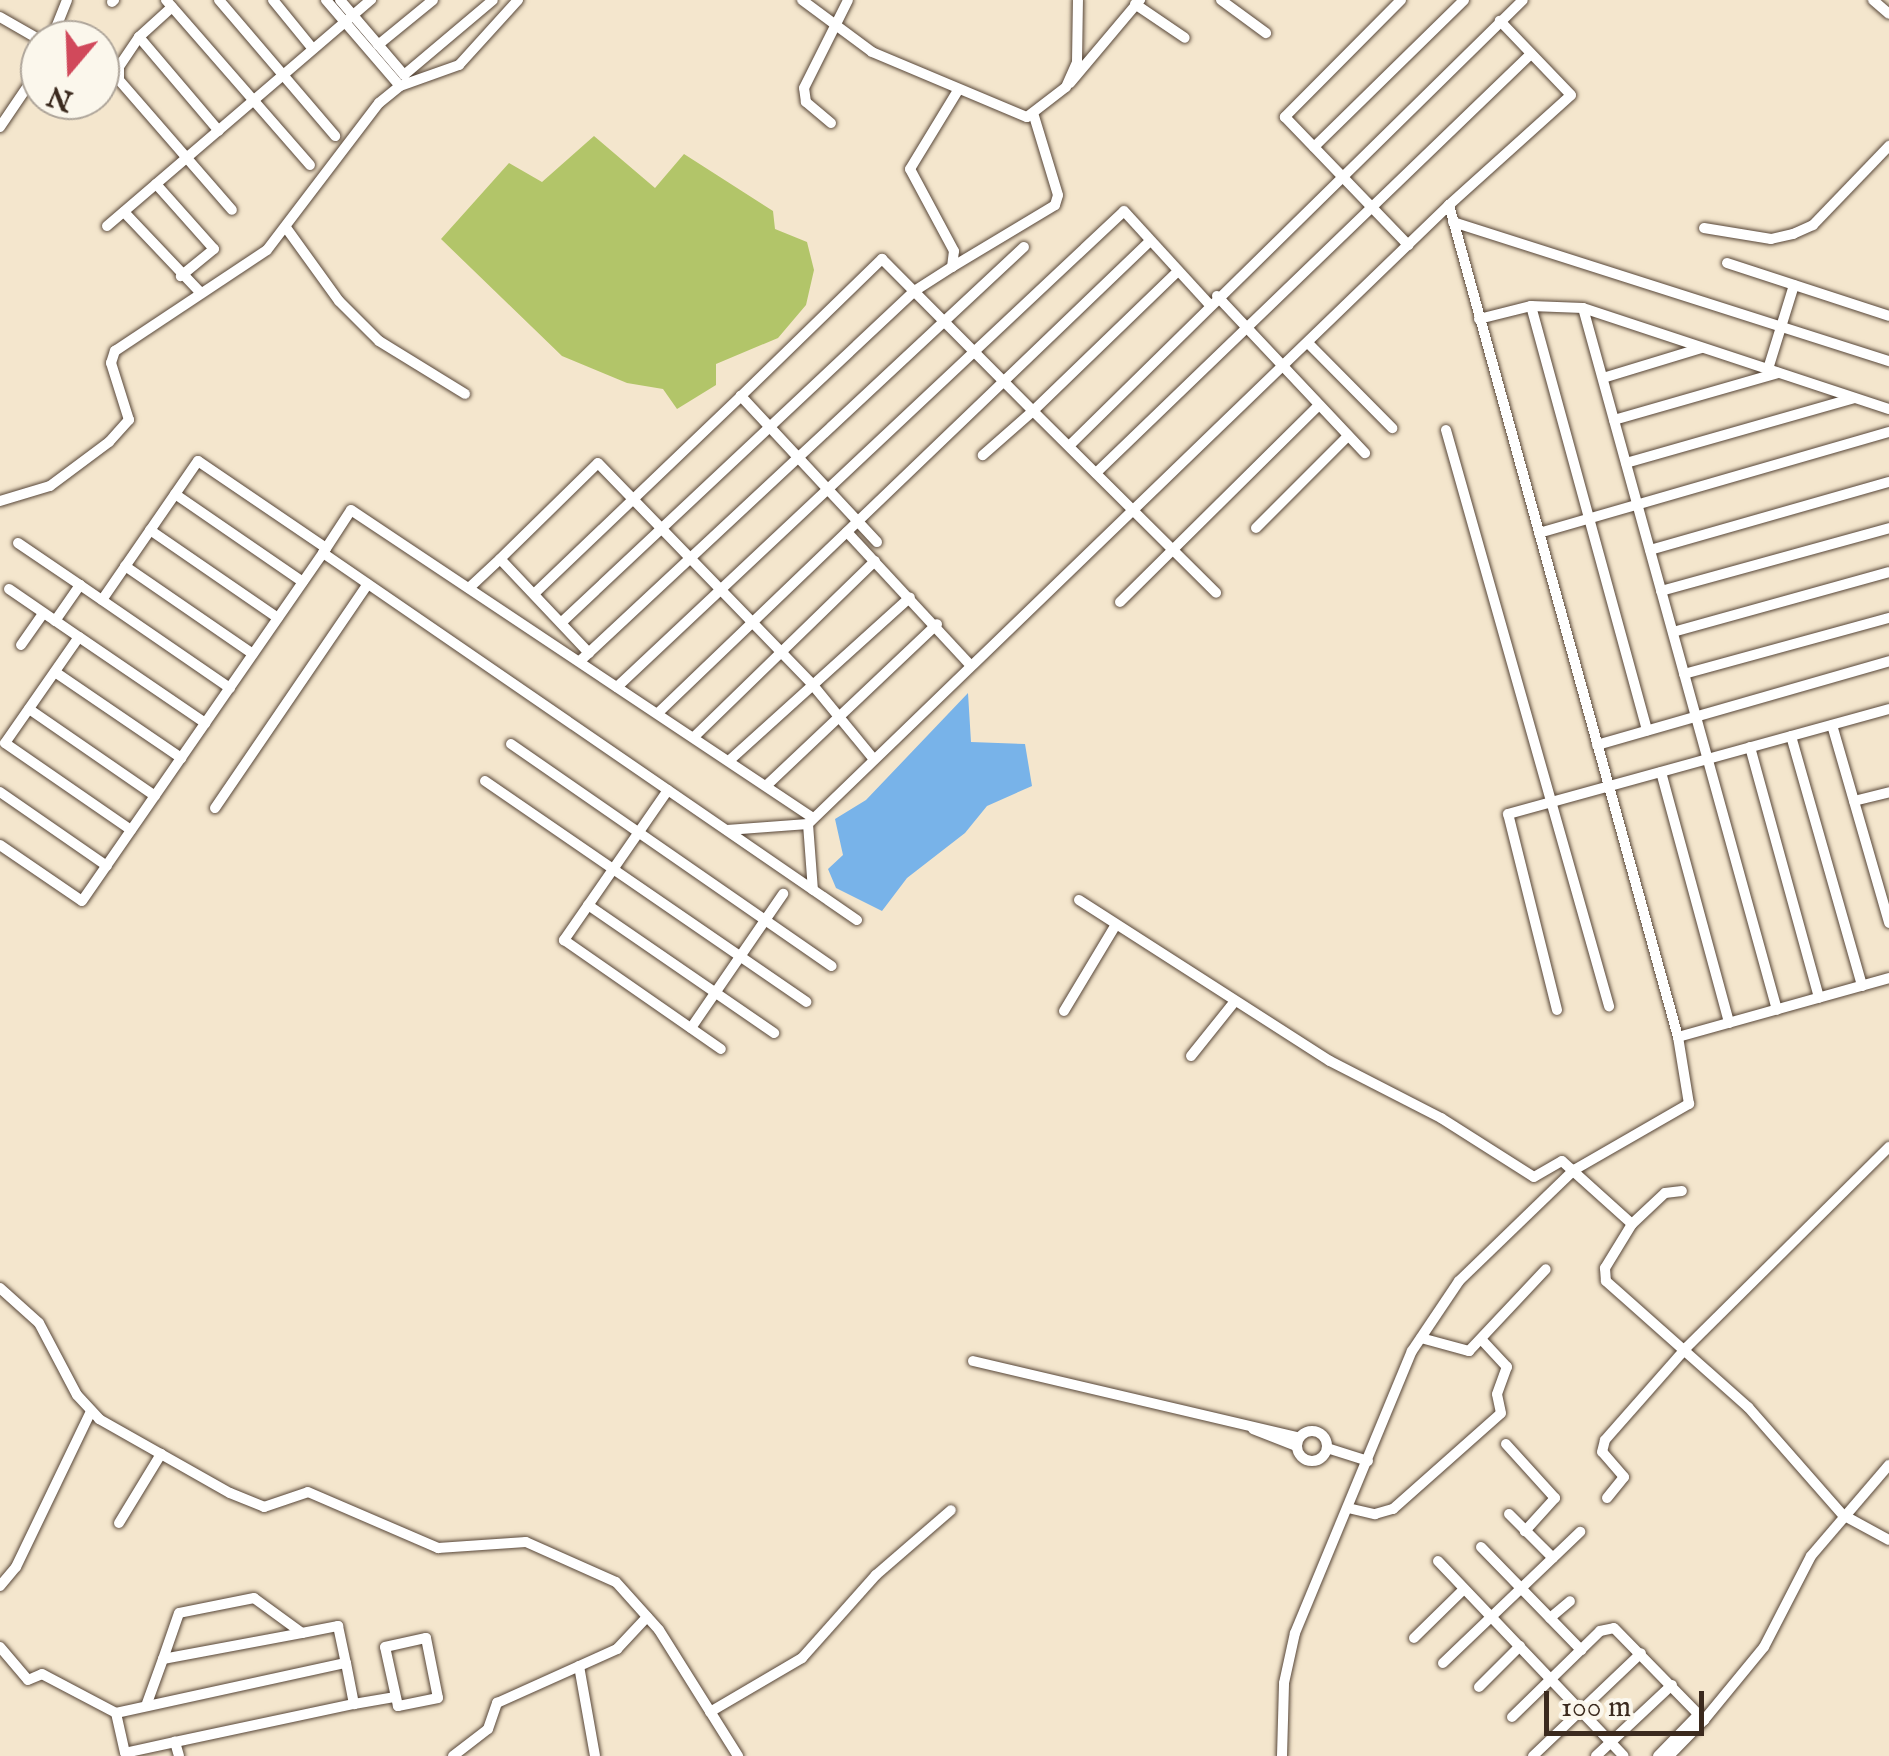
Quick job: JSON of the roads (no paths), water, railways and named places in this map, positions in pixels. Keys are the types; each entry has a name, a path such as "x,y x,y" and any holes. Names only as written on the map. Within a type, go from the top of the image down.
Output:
{"street":[{"path":"219,0 335,136"},
{"path":"273,0 314,49"},
{"path":"326,0 404,75 493,0"},
{"path":"340,0 349,19 400,86"},
{"path":"107,226 372,0"},
{"path":"378,46 433,0"},
{"path":"0,501 50,486 126,426 128,408 111,354 254,261 286,229 372,112 400,86 448,73 518,0"},
{"path":"802,0 872,52 1018,116 1034,116 1086,71 1138,2 1185,38"},
{"path":"830,124 803,95 848,0"},
{"path":"1066,87 1080,48 1078,0"},
{"path":"1222,0 1266,33"},
{"path":"1402,0 1287,112 1287,122 1408,245"},
{"path":"1314,146 1464,0"},
{"path":"1069,446 1213,300 1523,0"},
{"path":"1873,0 1889,14"},
{"path":"232,210 118,80 119,67 169,3 310,165"},
{"path":"726,830 811,821 970,664 1036,611 1133,510 1449,205 1571,95 1500,22"},
{"path":"139,37 219,131"},
{"path":"1096,473 1530,54"},
{"path":"952,267 954,251 910,170 956,92"},
{"path":"0,127 20,98"},
{"path":"562,622 916,290 1056,205 1058,194 1034,116"},
{"path":"1704,228 1771,239 1794,234 1813,225 1889,146"},
{"path":"156,184 214,249 181,276"},
{"path":"1282,1756 1284,1683 1295,1632 1421,1338 1459,1281 1574,1170 1689,1104 1678,1038 1449,205"},
{"path":"618,686 1124,211 1177,272 1246,328 1365,453"},
{"path":"124,212 181,276 202,293"},
{"path":"1453,222 1889,361"},
{"path":"286,229 338,301 379,340 464,394"},
{"path":"658,712 749,620 859,524 1002,380 1150,241"},
{"path":"584,657 1024,247"},
{"path":"535,592 882,259 1216,593"},
{"path":"1727,263 1889,316"},
{"path":"983,455 1177,272"},
{"path":"1773,371 1794,285"},
{"path":"1479,320 1531,306 1583,308 1889,409"},
{"path":"1531,306 1647,730"},
{"path":"1583,308 1777,1010"},
{"path":"1308,342 1392,428"},
{"path":"1602,378 1704,348"},
{"path":"1614,420 1773,371"},
{"path":"741,396 877,542"},
{"path":"1626,463 1854,398"},
{"path":"1120,602 1319,405"},
{"path":"1446,430 1609,1006"},
{"path":"1539,533 1889,432"},
{"path":"1256,528 1348,436"},
{"path":"102,600 198,461 368,584 857,920"},
{"path":"469,588 598,463 812,684 872,757"},
{"path":"1650,550 1889,482"},
{"path":"175,494 303,582"},
{"path":"0,845 82,902 350,510 584,657 618,686 730,759 811,821 814,890"},
{"path":"1662,591 1889,528"},
{"path":"150,530 278,618"},
{"path":"847,532 937,624 970,664"},
{"path":"18,544 230,688"},
{"path":"500,559 562,622 584,657"},
{"path":"694,736 875,561"},
{"path":"125,566 253,654"},
{"path":"1672,632 1889,572"},
{"path":"215,808 368,584"},
{"path":"55,621 80,585"},
{"path":"9,589 205,724"},
{"path":"730,759 910,598"},
{"path":"21,645 44,612"},
{"path":"1684,674 1889,618"},
{"path":"767,785 937,624"},
{"path":"79,637 5,743 132,830"},
{"path":"1598,744 1889,662"},
{"path":"55,672 181,758"},
{"path":"29,709 155,796"},
{"path":"1557,1010 1506,818 1889,709"},
{"path":"1832,725 1889,923"},
{"path":"1791,736 1862,986"},
{"path":"510,744 832,966"},
{"path":"1750,748 1819,998"},
{"path":"1661,772 1730,1023"},
{"path":"485,781 806,1002"},
{"path":"668,790 564,940 722,1049"},
{"path":"0,792 107,866"},
{"path":"1854,801 1889,792"},
{"path":"691,1028 784,894"},
{"path":"1079,900 1235,1001 1534,1176 1557,1160 1574,1170 1632,1224"},
{"path":"588,905 774,1033"},
{"path":"1064,1011 1116,926"},
{"path":"1678,1038 1889,978"},
{"path":"1191,1056 1235,1001"},
{"path":"1607,1498 1624,1477 1602,1445 1686,1348 1889,1147"},
{"path":"1682,1191 1666,1193 1632,1224 1605,1268 1606,1281 1686,1348 1843,1516 1889,1540"},
{"path":"1421,1338 1460,1354 1481,1338 1546,1269"},
{"path":"0,1288 39,1324 92,1412 258,1506 308,1492 424,1545 526,1542 612,1580 648,1616 738,1756"},
{"path":"1348,1508 1375,1514 1394,1508 1498,1416 1497,1390 1507,1367 1481,1338"},
{"path":"973,1360 1297,1441 1321,1433 1328,1448 1368,1461"},
{"path":"0,1585 16,1568 92,1412"},
{"path":"1297,1441 1306,1460 1315,1461 1328,1448"},
{"path":"1506,1444 1555,1498 1525,1531"},
{"path":"119,1523 161,1454"},
{"path":"1669,1756 1764,1647 1805,1565 1889,1465"},
{"path":"710,1712 802,1658 876,1575 951,1510"},
{"path":"1508,1514 1553,1558"},
{"path":"1443,1663 1580,1532"},
{"path":"1481,1547 1580,1650"},
{"path":"1438,1562 1624,1756"},
{"path":"1414,1638 1464,1589"},
{"path":"146,1706 179,1613 254,1598 302,1633"},
{"path":"1550,1618 1570,1600"},
{"path":"453,1756 488,1729 497,1703 626,1642 648,1616"},
{"path":"163,1658 338,1626 354,1704"},
{"path":"1512,1717 1580,1650 1614,1628 1702,1717"},
{"path":"426,1638 438,1698 398,1706 396,1696 385,1648 426,1638"},
{"path":"1478,1687 1520,1646"},
{"path":"0,1647 28,1680 42,1674 116,1713 346,1663"},
{"path":"1532,1756 1641,1653"},
{"path":"578,1666 594,1756"},
{"path":"1596,1756 1672,1685"},
{"path":"116,1713 125,1753 396,1696"},
{"path":"1658,1756 1702,1717"},
{"path":"176,1742 179,1756"}],"water":[{"path":"968,693 971,742 1025,744 1032,786 987,806 965,833 907,878 882,911 836,888 828,869 843,855 835,819 866,800"}]}
